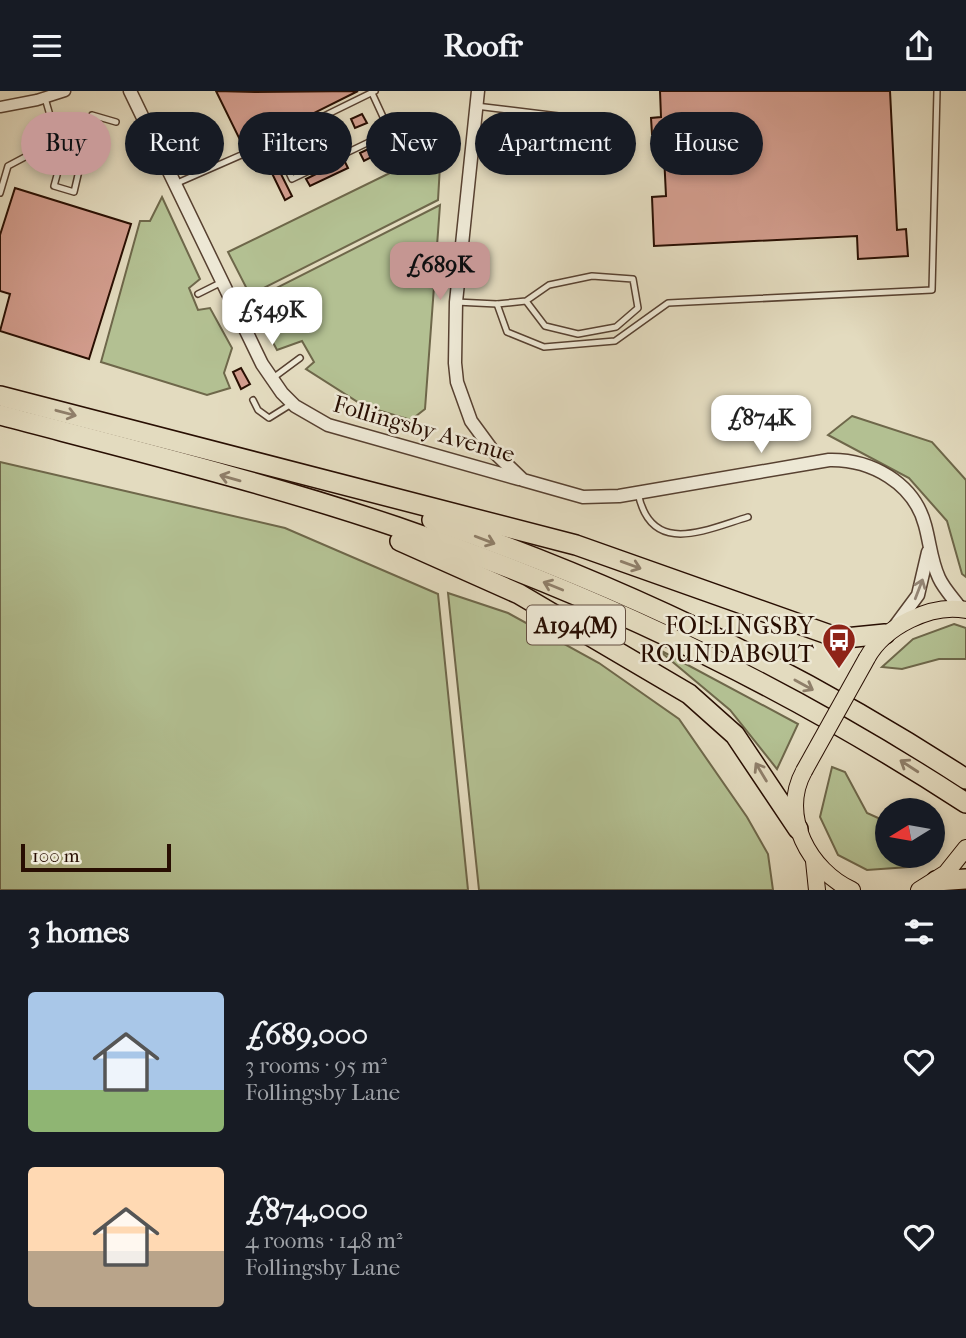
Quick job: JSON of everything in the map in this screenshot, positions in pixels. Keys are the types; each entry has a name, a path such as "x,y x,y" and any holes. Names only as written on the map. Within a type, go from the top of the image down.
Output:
{"highway":[{"name":"A194(M)","path":"0,396 576,545 833,636 845,638 889,630"},
{"name":"A194(M)","path":"0,415 296,496 396,527 580,596 653,629 814,710 900,760 966,803"},
{"name":"A194(M)","path":"305,477 535,559 671,617 758,660 890,732 966,779"},
{"name":"A194(M)","path":"296,496 519,594 689,694 734,735 798,829"},
{"path":"928,886 966,879"}],"main road":[{"path":"852,890 835,881 814,861 798,829 796,807 804,771 867,657 889,630 946,609 964,609"},
{"path":"928,886 955,864 966,848"},
{"path":"814,861 817,890"}],"street":[{"path":"0,107 65,91"},
{"name":"Follingsby Avenue","path":"130,91 271,380 293,403 328,425 583,497 639,493 846,460 873,467 906,491 925,524 940,580 964,609"},
{"path":"478,91 456,302 455,363 462,399 482,438 523,480"},
{"path":"889,630 918,595 929,544"}],"lane":[{"path":"497,304 507,332 544,347 615,341 668,303 932,290 937,91"},
{"path":"333,112 374,92 390,132 352,150"},
{"path":"45,98 49,112"},
{"path":"476,106 525,112"},
{"path":"111,121 116,123"},
{"path":"175,184 238,157"},
{"path":"0,193 8,166 21,159"},
{"path":"57,175 54,185 74,192 78,175"},
{"path":"456,302 497,304 526,301 549,285 592,276 633,279 638,308 616,327 578,334 545,325 526,301"},
{"path":"198,294 222,282"},
{"path":"271,380 300,358"},
{"path":"253,400 258,410 269,418 280,414 293,403"},
{"path":"639,493 648,520 663,531 695,533 748,517"}],"green space":[{"path":"386,175 439,175 438,200 250,295 228,252"},
{"path":"162,197 200,279 189,288 198,310 210,308 232,348 224,373 230,388 207,395 101,362 140,221 150,221"},
{"path":"440,205 425,409 411,420 364,406 306,369 314,362 302,341 277,350 251,301"},
{"path":"852,416 932,442 966,480 966,577 962,574 947,521 909,478 828,435"},
{"path":"0,462 285,528 438,594 468,890 0,890"},
{"path":"448,593 508,613 599,663 679,719 747,817 768,854 773,890 479,890"},
{"path":"954,624 966,628 966,659 939,659 902,669 882,667 913,639"},
{"path":"656,648 798,724 777,769 730,710"},
{"path":"832,767 845,772 867,813 875,817 875,868 895,868 867,870 838,855 820,817"}],"building":[{"path":"216,91 358,91 316,112 238,112 238,136"},
{"path":"660,91 890,91 897,230 906,229 908,256 858,259 857,236 654,246 652,197 666,196 665,175 763,175 763,112 661,112"},
{"path":"362,114 366,123 355,128 352,119"},
{"path":"366,150 366,160 364,161 360,153"},
{"path":"273,175 282,175 292,196 285,200"},
{"path":"314,175 333,175 310,186 306,179"},
{"path":"15,188 131,224 89,359 0,331 10,294 0,291 0,235"},
{"path":"241,368 250,384 241,389 233,372"}],"place":[{"name":"FOLLINGSBY ROUNDABOUT","path":"839,670"}]}
